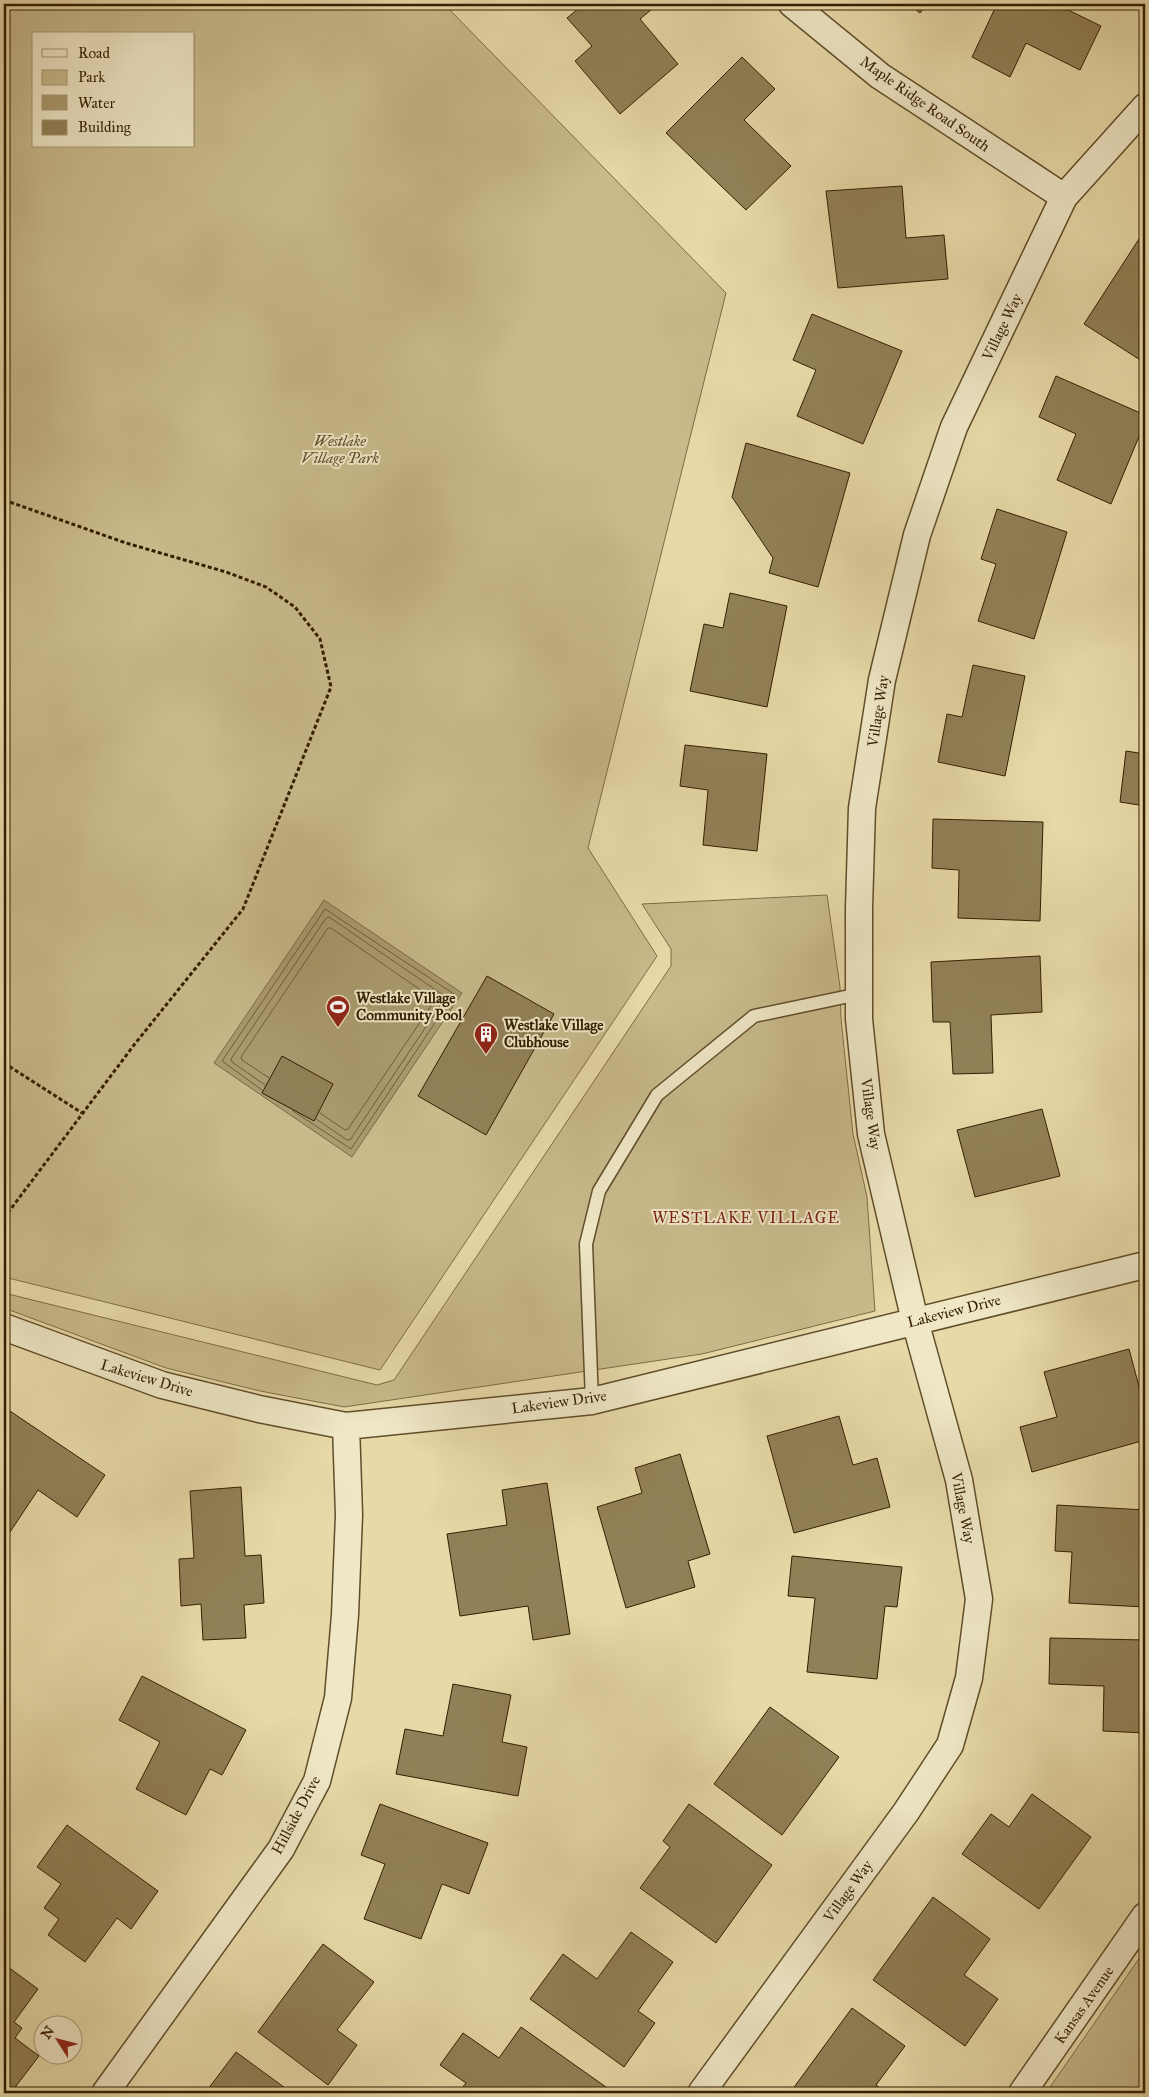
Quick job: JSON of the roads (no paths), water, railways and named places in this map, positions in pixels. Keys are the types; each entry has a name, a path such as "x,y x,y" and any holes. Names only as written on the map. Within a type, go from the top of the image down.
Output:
{"street":[{"name":"Maple Ridge Road South","path":"792,4 880,76 1064,198"},
{"name":"Village Way","path":"701,2093 906,1812 950,1745 969,1678 979,1599 959,1480 915,1320 871,1134 859,994 862,808 882,680 917,535 954,427 1064,198 1145,107"},
{"name":"Lakeview Drive","path":"4,1327 162,1385 259,1409 346,1426 592,1401 915,1320 1145,1265"},
{"name":"Hillside Drive","path":"105,2093 281,1849 317,1781 338,1698 345,1615 349,1514 346,1426"},
{"name":"Kansas Avenue","path":"1022,2093 1145,1916"}],"lane":[{"path":"592,1401 586,1244 599,1191 657,1095 754,1016 859,994"}],"water":[{"name":"Westlake Village Community Pool","path":"324,900 462,993 352,1157 214,1063"}],"place":[{"name":"Westlake Village Community Pool","path":"338,1028"},
{"name":"Westlake Village Clubhouse","path":"486,1055"}],"district":[{"name":"WESTLAKE VILLAGE","path":"746,1217"}],"park label":[{"name":"Westlake Village Park","path":"340,450"}]}
